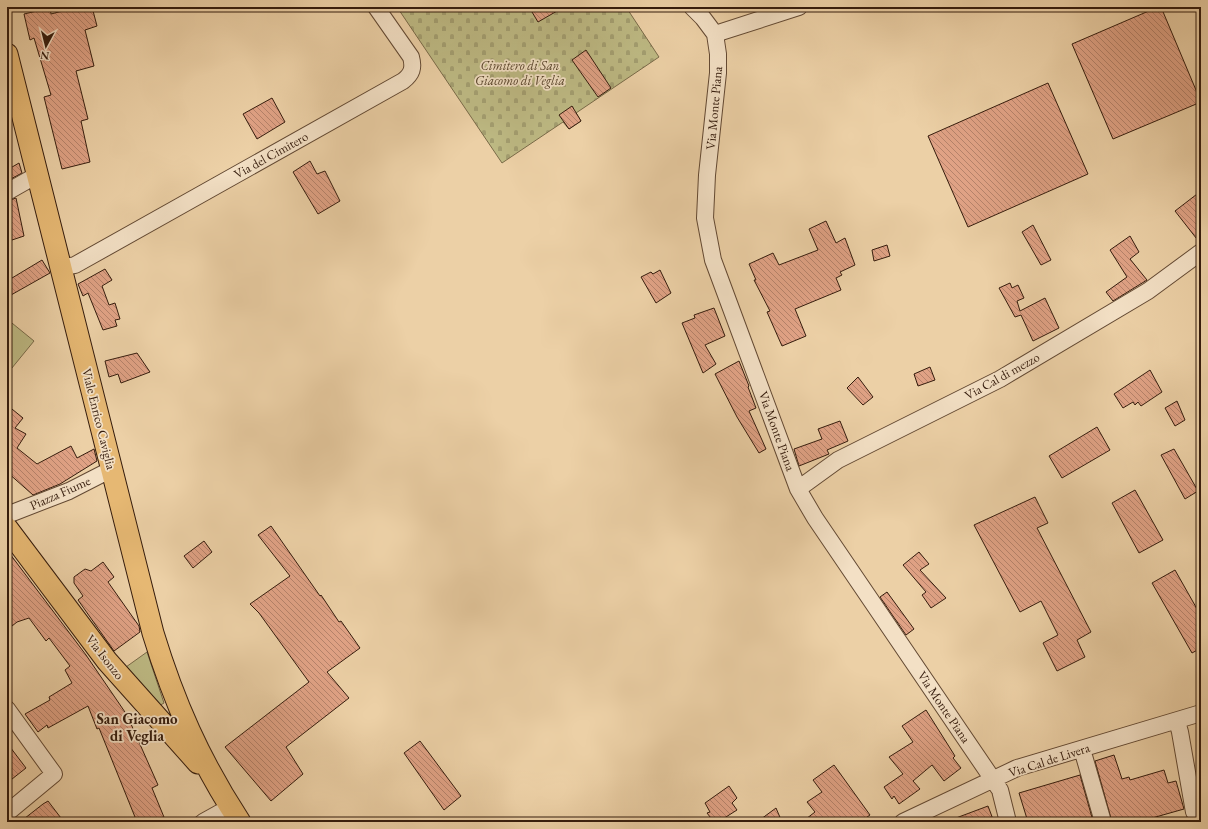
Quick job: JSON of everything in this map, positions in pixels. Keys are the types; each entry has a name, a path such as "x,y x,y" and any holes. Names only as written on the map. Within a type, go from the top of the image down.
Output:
{"main road":[{"name":"Viale Enrico Caviglia","path":"7,54 60,268 161,658 193,740 213,777"},
{"name":"Via Isonzo","path":"7,528 107,661 178,742 213,777"},
{"path":"213,777 235,814"}],"street":[{"name":"Via del Cimitero","path":"60,268 75,265 403,81 410,75 413,66 411,57 376,7"},
{"path":"692,7 704,18 714,34 800,7"},
{"name":"Via Monte Piana","path":"714,34 718,54 718,73 707,175 705,218 713,260 798,489 815,518 993,778 1000,790 1008,822"},
{"path":"7,192 37,175"},
{"name":"Via Cal di mezzo","path":"798,489 838,460 1007,375 1148,291 1201,252"},
{"name":"Piazza Fiume","path":"7,515 69,491 112,469"},
{"path":"7,709 54,774 7,813"},
{"name":"Via Cal de Livera","path":"903,822 993,778 1017,768 1201,713"},
{"path":"1177,721 1194,812"},
{"path":"1082,749 1103,822"},
{"path":"203,822 235,814"}],"green space":[{"name":"Cimitero di San Giacomo di Veglia","path":"397,7 626,7 659,57 576,113 581,121 569,129 563,122 502,163"},
{"path":"7,319 34,341 7,374"},
{"path":"147,652 164,703 157,707 126,667"}],"building":[{"path":"78,7 92,7 97,26 85,30 94,66 76,71 88,119 81,121 90,162 62,169 44,97 51,95 34,38 30,40 24,14 50,8 51,14"},
{"path":"529,7 564,7 538,22"},
{"path":"1161,7 1201,102 1113,139 1072,44"},
{"path":"586,50 611,88 598,97 572,60"},
{"path":"1048,83 1088,174 968,227 928,136"},
{"path":"272,98 285,122 257,139 243,114"},
{"path":"572,106 581,121 569,129 559,115"},
{"path":"310,161 317,174 325,171 340,201 318,214 293,172"},
{"path":"19,163 22,173 7,181 7,170"},
{"path":"1201,191 1201,243 1200,243 1175,211"},
{"path":"16,198 24,236 9,241 7,233 7,201"},
{"path":"826,221 836,243 845,238 855,265 840,272 842,275 836,278 841,290 795,309 806,336 782,346 767,312 770,311 754,280 756,280 749,264 773,253 779,265 818,250 809,229"},
{"path":"1033,225 1051,260 1041,265 1022,232"},
{"path":"1130,236 1139,252 1130,259 1147,280 1113,301 1106,292 1127,277 1110,250"},
{"path":"887,245 890,256 874,261 872,250"},
{"path":"42,260 50,273 11,295 7,287 7,281"},
{"path":"105,269 112,280 102,286 109,305 115,303 120,319 115,320 117,326 103,330 88,293 83,296 78,284"},
{"path":"660,270 671,293 656,303 641,277 651,272 653,274"},
{"path":"1010,283 1012,288 1018,285 1024,298 1017,301 1020,311 1045,298 1059,328 1033,341 1021,315 1015,317 999,288"},
{"path":"714,308 725,336 705,345 716,364 703,373 682,323 695,318 694,315"},
{"path":"137,353 150,372 121,383 118,374 109,377 105,361"},
{"path":"739,361 756,408 749,411 766,449 759,453 737,417 715,374"},
{"path":"930,367 935,380 918,386 914,374"},
{"path":"1150,370 1162,392 1141,406 1138,402 1135,405 1133,402 1123,408 1114,394"},
{"path":"858,377 873,397 863,405 847,388"},
{"path":"1177,401 1185,420 1175,426 1165,408"},
{"path":"7,405 23,418 15,428 26,434 17,448 37,464 71,446 77,458 94,449 97,461 60,484 33,495 7,472"},
{"path":"840,421 848,441 827,450 829,454 799,466 794,449 822,439 818,429"},
{"path":"1097,427 1110,450 1062,478 1049,456"},
{"path":"1174,449 1198,491 1185,499 1161,455"},
{"path":"1135,490 1163,540 1139,553 1112,503"},
{"path":"1035,497 1048,523 1037,528 1091,632 1077,640 1085,657 1057,671 1043,643 1058,635 1041,601 1020,612 974,525"},
{"path":"271,526 320,596 321,595 339,622 341,621 360,648 327,672 349,698 286,747 303,774 271,801 225,747 309,682 259,613 250,604 290,576 258,535"},
{"path":"204,541 212,552 193,568 184,556"},
{"path":"7,550 86,655 127,715 158,785 152,788 166,822 137,822 99,728 97,729 88,706 48,728 47,725 38,732 25,714 50,700 49,697 72,683 65,670 70,666 49,638 46,641 29,618 17,622 7,630"},
{"path":"919,552 929,564 920,570 946,598 931,608 922,595 926,592 903,565"},
{"path":"103,562 114,577 108,582 139,626 140,632 114,651 78,600 83,596 74,583 74,577 85,569 91,571"},
{"path":"1175,570 1201,616 1201,648 1192,653 1152,583"},
{"path":"887,592 914,629 906,635 880,597"},
{"path":"926,710 955,756 953,758 961,768 944,781 932,765 913,781 920,789 899,804 894,796 892,799 884,787 903,774 889,757 913,742 902,726"},
{"path":"420,741 461,796 444,810 404,753"},
{"path":"7,743 26,768 7,783"},
{"path":"1114,755 1122,779 1129,777 1130,780 1164,770 1168,783 1176,781 1184,809 1138,822 1112,822 1095,761"},
{"path":"834,765 870,815 860,822 802,822 815,812 807,802 822,792 813,780"},
{"path":"1080,775 1093,821 1028,822 1019,793"},
{"path":"729,786 737,798 732,803 737,810 718,822 714,822 707,813 710,812 705,803"},
{"path":"48,801 64,822 20,822 43,804"},
{"path":"988,806 994,822 948,821"},
{"path":"776,808 782,822 757,822"}],"district":[{"name":"San Giacomo di Veglia","path":"137,726"}]}
